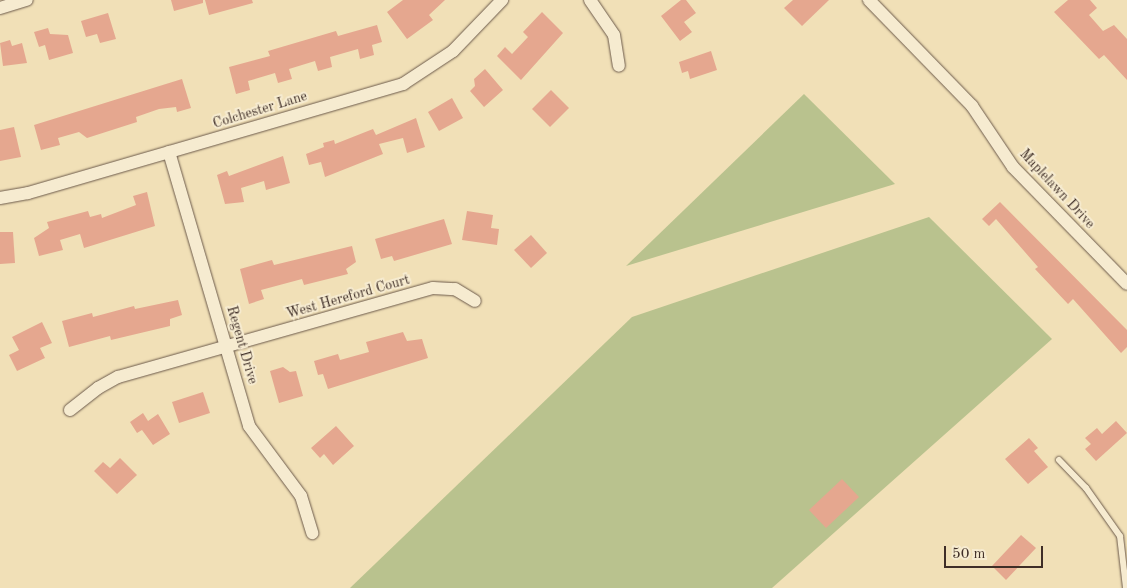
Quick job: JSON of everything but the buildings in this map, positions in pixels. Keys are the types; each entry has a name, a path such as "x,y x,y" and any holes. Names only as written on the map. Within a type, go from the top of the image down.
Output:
{"street":[{"path":"0,8 27,0"},
{"name":"Colchester Lane","path":"0,198 169,152 404,84 453,51 502,0"},
{"path":"590,0 614,35 619,66"},
{"name":"Maplelawn Drive","path":"869,0 972,106 1013,167 1127,284"},
{"name":"Regent Drive","path":"169,152 250,426 301,496 312,533"},
{"name":"West Hereford Court","path":"70,410 98,388 118,377 433,288 455,289 475,301"}],"lane":[{"path":"1059,460 1086,488 1120,536 1124,550 1126,588"}],"green space":[{"path":"804,94 895,184 626,266"},
{"path":"929,217 1052,339 772,588 350,588 632,317"}]}
